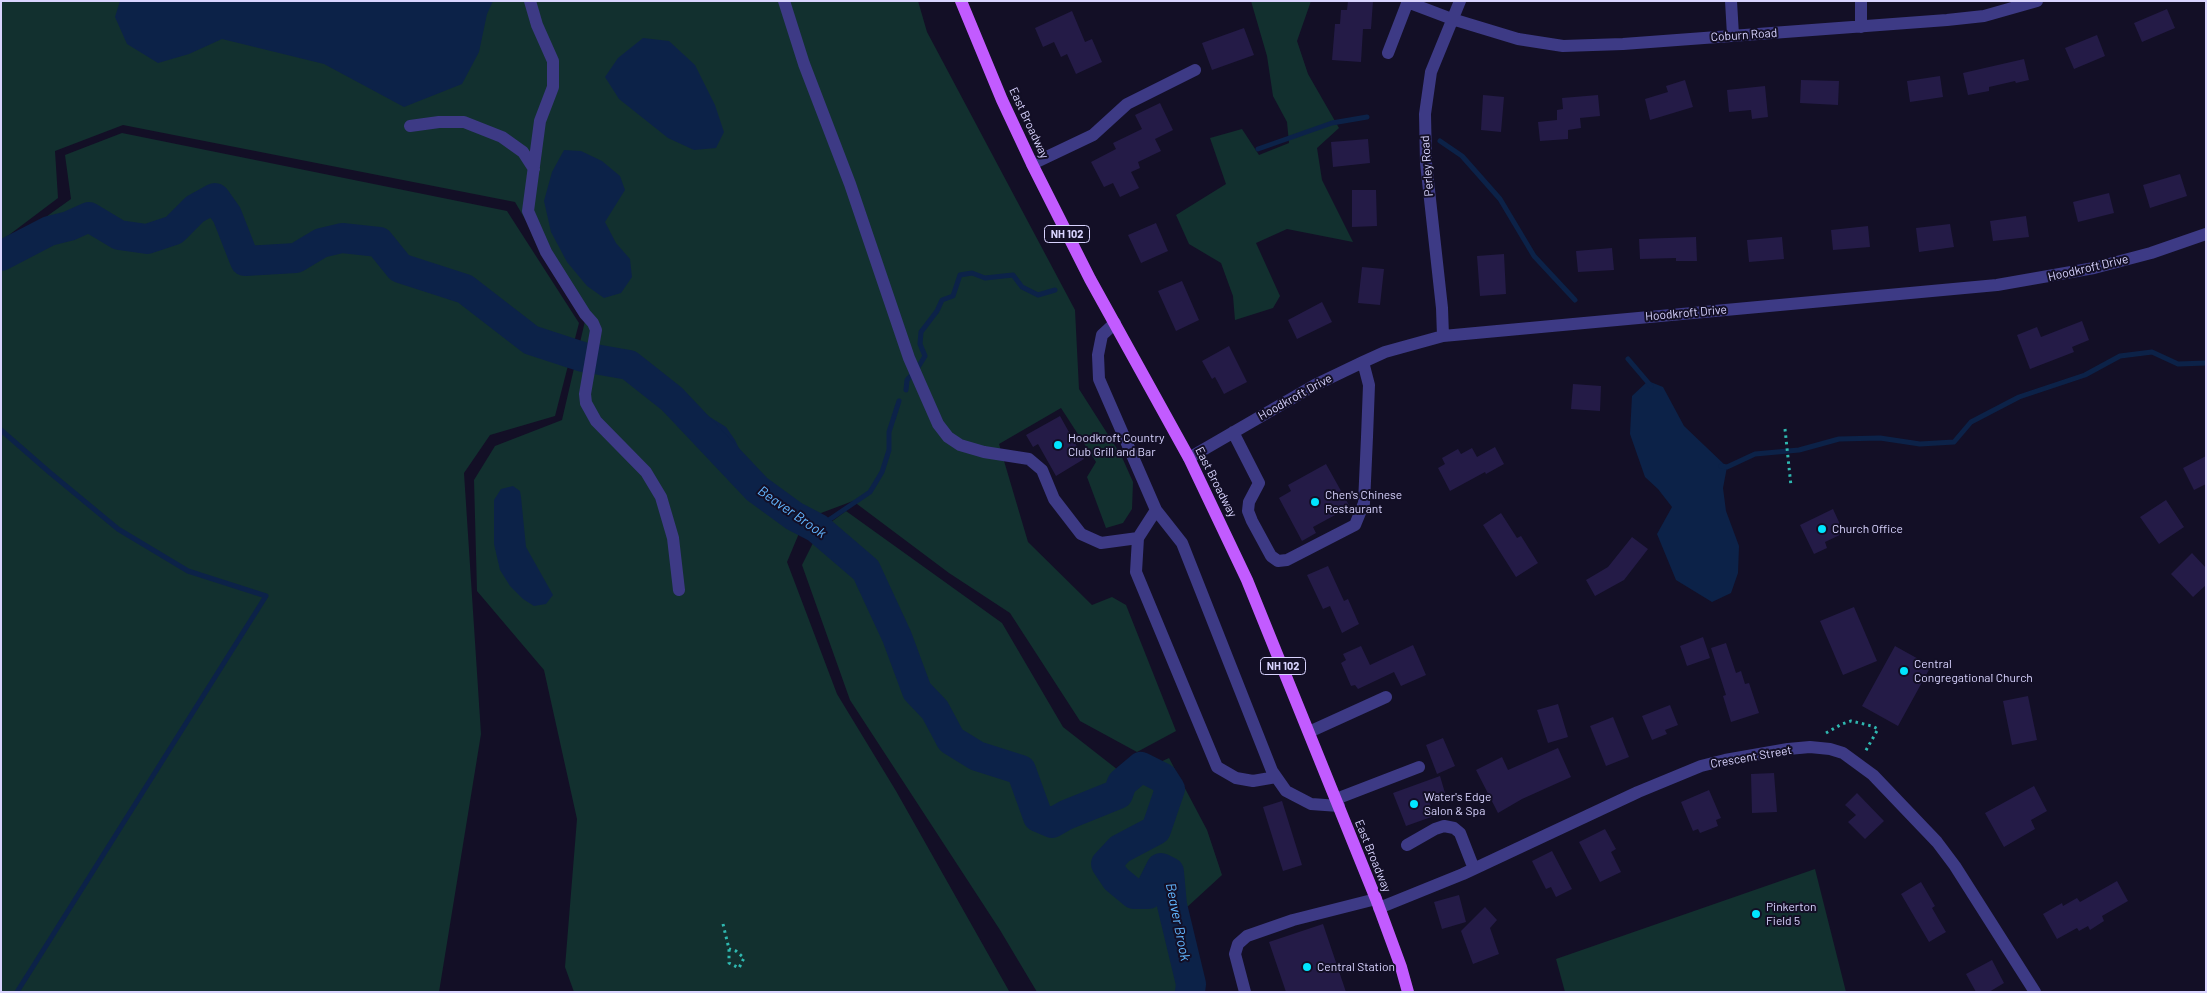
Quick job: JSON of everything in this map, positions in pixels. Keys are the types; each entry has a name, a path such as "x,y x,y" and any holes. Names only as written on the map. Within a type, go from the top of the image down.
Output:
{"main road":[{"name":"East Broadway","path":"960,1 1002,100 1032,164 1115,323 1189,458 1247,580 1378,904 1408,992"}],"street":[{"path":"530,1 537,24 553,61 553,87 540,121 528,211 546,252 596,330 587,378 586,403 596,422 646,472 661,497 673,538 678,590"},
{"path":"784,1 804,64 853,194 909,358 938,424 948,437 960,445 984,452 1029,459 1042,470 1054,499 1081,534 1102,543 1138,538"},
{"name":"Perley Road","path":"1443,336 1442,308 1424,132 1427,92 1431,72 1460,1"},
{"path":"1731,1 1733,35"},
{"path":"1861,1 1861,27"},
{"name":"Coburn Road","path":"1407,2 1452,19 1518,39 1563,46 1623,44 1947,20 1984,16 2037,1"},
{"path":"1388,53 1407,2"},
{"path":"1032,164 1093,135 1127,104 1195,70"},
{"path":"410,126 439,122 464,122 502,137 523,152 534,169"},
{"name":"Hoodkroft Drive","path":"1189,458 1308,389 1363,362 1385,352 1443,336 1997,285 2094,268 2151,253 2206,234"},
{"path":"1115,323 1102,335 1098,356 1099,379 1156,510 1182,544 1276,777 1286,791 1311,804 1337,802 1419,767"},
{"path":"1233,432 1259,483 1249,502 1248,511 1271,556 1278,561 1287,560 1355,525 1364,503 1368,429 1368,385 1363,362"},
{"path":"1156,510 1138,538 1136,572 1217,767 1236,778 1254,781 1276,777"},
{"path":"1309,732 1386,697"},
{"name":"Crescent Street","path":"1245,992 1235,954 1238,944 1247,936 1293,920 1378,904 1474,869 1638,792 1709,764 1766,752 1810,747 1830,749 1843,753 1859,763 1874,775 1937,842 1955,866 2034,992"},
{"path":"1407,845 1435,829 1444,826 1454,828 1460,834 1474,869"}],"path":[{"path":"1785,429 1791,486"},
{"path":"1826,733 1851,721 1878,729 1859,763"},
{"path":"724,924 729,949 729,964 739,968 744,958 736,950 729,949"}],"green space":[{"path":"1,1 918,1 927,32 1075,310 1079,389 1121,455 1133,482 1132,509 1123,523 1106,528 1087,477 1096,462 1061,408 999,444 1028,542 1092,605 1112,597 1126,605 1176,731 1137,752 1080,721 1010,613 949,573 853,501 805,519 787,562 837,694 896,791 1009,991 574,992 565,967 577,819 544,670 477,591 474,480 495,446 562,420 585,321 515,202 123,125 55,151 58,198 1,241"},
{"path":"1251,1 1311,1 1297,41 1308,74 1339,128 1317,148 1322,180 1353,242 1287,229 1256,243 1280,296 1273,308 1235,320 1233,296 1221,263 1189,244 1176,215 1226,184 1210,138 1242,129 1259,155 1289,143 1287,122 1273,96 1267,56"},
{"path":"122,133 507,211 579,323 555,416 490,435 464,473 481,734 439,992 1,992 1,249 71,199 65,155"},
{"path":"846,511 1002,623 1063,727 1127,777 1169,758 1207,830 1222,875 1185,909 1205,992 1037,992 1000,930 850,700 802,565 819,531"},
{"name":"Pinkerton Field 5","path":"1815,869 1846,992 1565,992 1556,959"}],"water":[{"path":"120,1 493,1 487,14 479,52 462,84 404,107 324,64 222,39 189,54 158,63 127,44 115,17"},
{"path":"643,38 669,41 695,65 715,105 724,132 716,148 694,150 668,138 619,99 605,77 618,58"},
{"path":"564,150 581,151 602,161 620,176 625,190 605,222 616,243 630,259 632,277 621,293 604,298 587,286 567,262 551,232 544,201 552,172"},
{"path":"641,371 653,377 686,405 726,427 743,457 765,487 780,501 815,522 808,535 798,527 759,506 717,443 702,430 664,412 631,377"},
{"path":"1648,381 1663,387 1684,426 1727,467 1723,488 1726,511 1739,546 1738,573 1731,593 1712,602 1676,580 1657,534 1672,507 1658,489 1645,477 1630,434 1632,396"},
{"path":"513,486 520,491 526,547 553,595 546,604 534,606 523,599 510,586 500,570 494,544 494,500 501,489"}],"building":[{"path":"1348,1 1373,1 1371,29 1363,29 1361,62 1332,60 1335,24 1340,24 1341,10 1347,10"},
{"path":"2167,9 2175,28 2142,42 2134,23"},
{"path":"1072,11 1085,42 1092,39 1102,62 1076,74 1067,54 1061,57 1054,42 1043,47 1035,28"},
{"path":"1244,28 1254,55 1212,70 1202,43"},
{"path":"2097,35 2105,56 2074,69 2065,48"},
{"path":"2024,59 2029,80 1989,87 1989,91 1968,95 1963,73"},
{"path":"1940,76 1943,97 1910,102 1907,81"},
{"path":"1685,80 1693,107 1650,120 1645,99 1668,92 1666,86"},
{"path":"1801,80 1839,81 1838,105 1800,103"},
{"path":"1765,86 1768,117 1752,119 1751,110 1729,112 1727,90"},
{"path":"1483,95 1504,97 1501,132 1481,130"},
{"path":"1598,95 1600,116 1580,118 1581,128 1568,130 1568,139 1540,141 1538,122 1557,120 1557,110 1563,109 1562,98"},
{"path":"1160,103 1173,130 1155,139 1161,151 1138,162 1140,168 1131,172 1139,188 1120,197 1113,183 1104,187 1091,162 1116,149 1113,143 1142,129 1135,115"},
{"path":"1368,139 1370,163 1333,167 1331,142"},
{"path":"2180,174 2187,196 2150,208 2143,185"},
{"path":"1352,190 1376,190 1377,226 1352,227"},
{"path":"2109,193 2114,213 2078,222 2073,202"},
{"path":"2026,216 2029,237 1993,241 1990,221"},
{"path":"1156,223 1168,251 1141,263 1128,235"},
{"path":"1950,224 1954,247 1919,252 1916,228"},
{"path":"1868,226 1870,247 1833,250 1831,230"},
{"path":"1696,237 1697,261 1676,261 1676,258 1640,259 1639,239"},
{"path":"1782,237 1784,259 1749,262 1747,240"},
{"path":"1612,248 1614,270 1578,272 1576,251"},
{"path":"1504,254 1506,294 1480,296 1477,256"},
{"path":"1362,267 1384,269 1380,305 1358,303"},
{"path":"1182,281 1199,320 1176,331 1158,291"},
{"path":"1322,302 1332,322 1297,339 1288,320"},
{"path":"2082,321 2089,340 2072,347 2074,352 2030,369 2017,335 2037,327 2041,337"},
{"path":"1229,346 1247,382 1224,394 1215,377 1212,379 1202,361"},
{"path":"1573,384 1601,386 1600,411 1571,409"},
{"name":"Hoodkroft Country Club Grill and Bar","path":"1060,416 1084,459 1056,476 1038,444 1033,447 1026,435"},
{"path":"1495,447 1504,464 1450,491 1438,468 1445,464 1442,458 1458,449 1461,454 1472,448 1477,457"},
{"path":"2206,456 2206,484 2194,490 2183,468"},
{"name":"Chen's Chinese Restaurant","path":"1326,464 1350,507 1313,527 1316,533 1302,541 1279,498 1291,491 1288,485"},
{"path":"2166,500 2184,527 2159,544 2140,517"},
{"name":"Church Office","path":"1833,509 1844,533 1825,542 1827,548 1814,554 1800,525"},
{"path":"1501,513 1517,538 1521,536 1538,563 1516,577 1483,525"},
{"path":"1632,537 1648,549 1624,580 1595,596 1586,580 1608,567"},
{"path":"2192,553 2206,568 2206,585 2193,597 2171,574"},
{"path":"1328,566 1344,601 1348,599 1359,624 1342,633 1330,606 1323,609 1307,575"},
{"path":"1854,607 1877,661 1843,675 1820,621"},
{"path":"1703,637 1710,658 1687,666 1680,646"},
{"path":"1726,643 1736,673 1741,671 1745,684 1749,683 1759,713 1731,722 1723,696 1726,695 1711,648"},
{"path":"1413,645 1426,675 1401,686 1394,672 1358,689 1355,685 1351,686 1341,663 1346,660 1343,654 1361,646 1370,665"},
{"path":"1895,646 1931,666 1898,726 1862,706"},
{"path":"2028,696 2037,740 2012,745 2003,701"},
{"path":"1558,704 1568,737 1548,743 1537,710"},
{"path":"1670,705 1678,725 1665,730 1667,734 1652,740 1642,716"},
{"path":"1613,717 1629,757 1606,766 1590,726"},
{"path":"1443,738 1455,766 1437,774 1426,745"},
{"path":"1558,748 1571,777 1522,799 1498,813 1476,770 1502,757 1508,770"},
{"path":"1774,773 1777,812 1752,813 1751,774"},
{"name":"Water's Edge Salon & Spa","path":"1440,776 1445,793 1428,798 1434,816 1406,826 1393,793"},
{"path":"2034,786 2047,811 2031,820 2035,829 2004,847 1985,813"},
{"path":"1709,790 1721,818 1716,820 1718,826 1700,833 1698,829 1693,831 1681,802"},
{"path":"1857,793 1884,821 1865,839 1848,822 1856,815 1845,805"},
{"path":"1282,801 1302,865 1283,871 1263,807"},
{"path":"1605,829 1616,849 1611,852 1621,872 1600,882 1579,842"},
{"path":"1552,851 1572,889 1556,897 1551,887 1546,889 1532,861"},
{"path":"2117,881 2128,901 2102,916 2104,921 2090,930 2088,926 2079,931 2077,928 2057,939 2043,914 2062,903 2063,906 2077,898 2080,902"},
{"path":"1921,882 1935,906 1932,908 1946,932 1929,942 1901,894"},
{"path":"1459,895 1466,922 1442,929 1434,902"},
{"path":"1485,907 1497,920 1490,928 1499,954 1473,964 1461,931"},
{"name":"Central Station","path":"1323,924 1346,992 1286,992 1269,942"},
{"path":"1992,960 2004,983 1989,992 1976,992 1966,974"}],"waterway":[{"path":"1258,149 1332,123 1367,117"},
{"path":"1440,141 1462,156 1500,199 1534,256 1575,300"},
{"name":"Beaver Brook","path":"1,256 49,231 69,226 89,217 119,235 147,239 174,230 195,209 215,198 227,215 245,261 296,258 321,243 342,238 379,242 400,268 465,289 531,340 583,357 629,365 672,399 757,489 794,516 817,528 866,570 897,637 917,691 935,710 951,740 977,756 1021,770 1038,817 1052,823 1066,815 1118,794 1122,783 1141,767 1163,778 1170,789 1156,830 1120,849 1106,864 1116,879 1134,894 1148,894 1161,868 1169,872 1172,905 1191,984 1190,992"},
{"path":"906,390 907,380 925,356 920,344 921,332 937,311 942,300 953,296 960,275 972,273 985,278 1013,275 1022,287 1038,295 1055,290"},
{"path":"1721,466 1727,467 1755,454 1799,450 1839,439 1880,438 1920,444 1954,442 1971,422 2019,397 2085,375 2120,356 2152,352 2178,364 2206,363"},
{"path":"1628,359 1651,386"},
{"path":"817,528 870,492 882,472 889,450 889,432 899,401"},
{"path":"1,430 118,529 188,571 266,596 17,992"}],"place":[{"name":"Hoodkroft Country Club Grill and Bar","path":"1058,445"},
{"name":"Chen's Chinese Restaurant","path":"1315,502"},
{"name":"Church Office","path":"1822,529"},
{"name":"Central Congregational Church","path":"1904,671"},
{"name":"Water's Edge Salon & Spa","path":"1414,804"},
{"name":"Pinkerton Field 5","path":"1756,914"},
{"name":"Central Station","path":"1307,967"}]}
